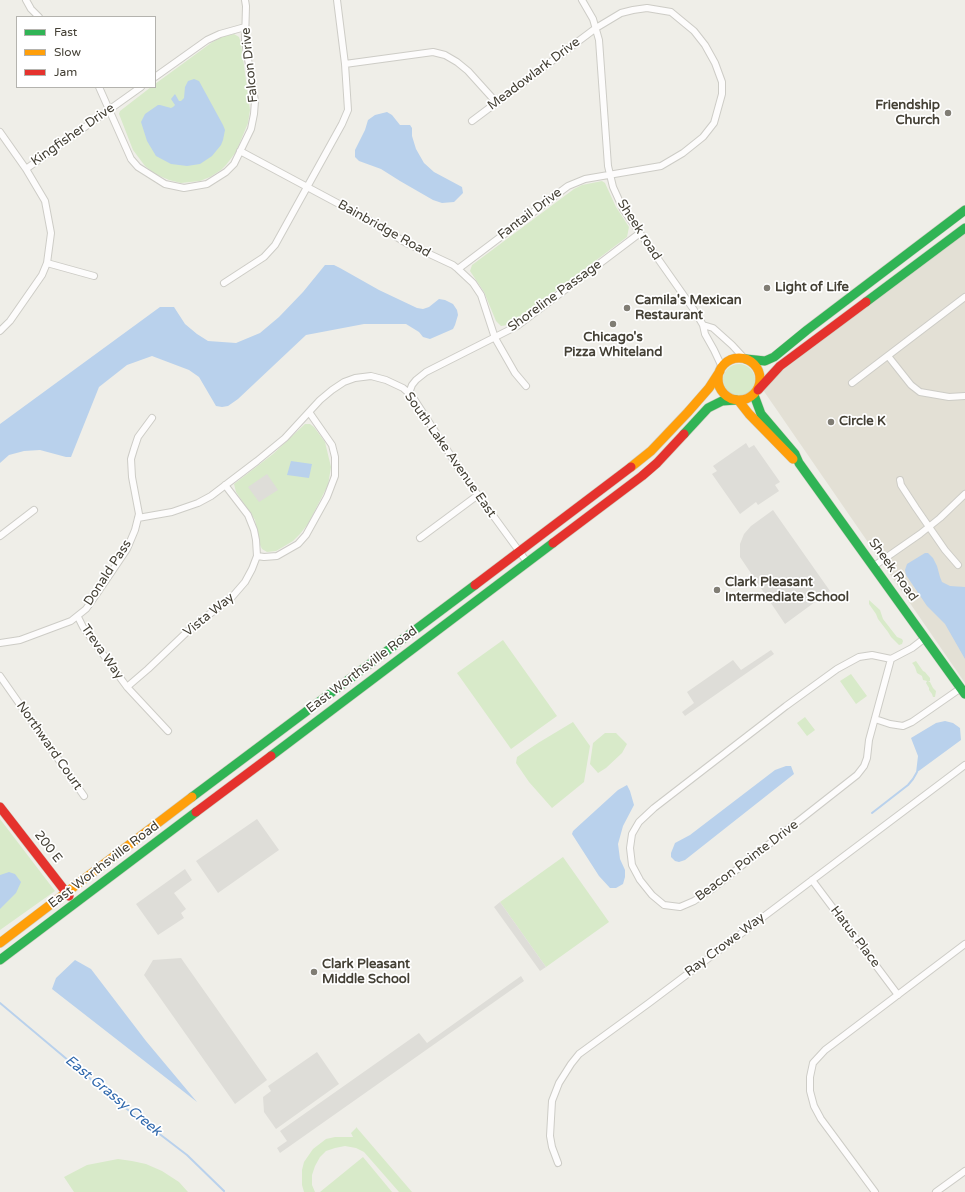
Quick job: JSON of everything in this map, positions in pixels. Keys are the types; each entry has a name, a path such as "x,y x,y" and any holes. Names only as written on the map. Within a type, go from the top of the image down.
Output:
{"main road":[{"path":"965,210 774,357 765,360 733,359 728,361 721,369 718,384 720,390 724,395 737,400 749,399 780,366 965,228"},
{"path":"745,359 752,362 760,372 761,378 756,392"},
{"name":"East Worthsville Road","path":"0,943 651,451 709,388 721,369"},
{"name":"Sheek Road","path":"756,392 761,414 795,454 799,463 963,691"},
{"name":"Sheek Road","path":"737,400 791,458 799,463"},
{"name":"East Worthsville Road","path":"0,960 657,463 708,408 722,401 737,400"},
{"name":"200 E","path":"0,807 74,904"}],"street":[{"path":"26,0 31,9 39,16"},
{"name":"Falcon Drive","path":"100,88 128,149 131,159 144,172 164,184 184,188 207,184 226,172 234,164 251,129 255,101 245,41 245,0"},
{"path":"224,283 264,257 275,245 308,188 348,110 345,64 337,0"},
{"name":"Sheek road","path":"582,0 593,19 600,51 608,166 613,187 623,209 703,325 705,334 714,350 721,369"},
{"name":"Meadowlark Drive","path":"472,121 596,28 620,13 647,8 671,12 694,31 705,45 715,63 722,82 722,94 714,123 703,137 683,153 661,166 610,174"},
{"path":"156,76 207,40 220,34 245,27"},
{"path":"345,64 433,52 445,55 457,62 480,82 496,102"},
{"name":"Kingfisher Drive","path":"26,169 140,88"},
{"path":"0,132 26,169 45,201 51,233 47,263 42,275 10,321 0,331"},
{"name":"Bainbridge Road","path":"240,151 367,219 408,244 453,265 458,269 472,283 481,295 495,338 515,373 526,386"},
{"name":"Fantail Drive","path":"458,269 568,186 585,179 610,174"},
{"name":"Shoreline Passage","path":"409,393 416,380 426,372 518,326 640,233"},
{"path":"47,263 94,276"},
{"path":"852,383 965,297"},
{"name":"Sheek road","path":"703,325 713,328 745,359"},
{"path":"888,356 910,385 920,392 949,397 965,396"},
{"name":"South Lake Avenue East","path":"138,518 172,512 198,503 225,485 285,438 320,400 332,390 344,382 355,378 371,376 386,380 403,388 409,393 462,473 528,562"},
{"path":"225,485 248,515 256,540 257,556 277,556 298,544 306,535 327,497 335,476 335,457 332,445 310,412"},
{"path":"138,518 131,459 138,437 152,418"},
{"path":"900,480 906,494 945,550 958,565"},
{"path":"874,566 930,527 965,494"},
{"path":"420,538 478,495"},
{"path":"0,536 34,510"},
{"name":"Donald Pass","path":"0,643 20,640 38,634 71,620 86,609 127,548 135,530 138,518"},
{"name":"Vista Way","path":"127,687 148,670 190,629 238,591 245,582 257,556"},
{"name":"Treva Way","path":"78,616 83,627 127,687 168,731"},
{"path":"891,658 912,648 925,638"},
{"name":"Beacon Pointe Drive","path":"872,655 891,658 869,740 867,758 864,766 857,775 712,889 694,901 680,907 664,905 652,895 640,880 632,865 630,848 632,834 639,822 654,808 786,706 837,669 859,657 872,655"},
{"name":"Northward Court","path":"0,676 84,796"},
{"path":"875,719 890,724 903,726 963,691"},
{"name":"Ray Crowe Way","path":"558,1162 552,1147 550,1136 552,1101 559,1083 579,1054 965,765"},
{"name":"Hatus Place","path":"812,880 898,994"},
{"path":"875,1192 821,1119 814,1106 810,1091 810,1077 813,1063 825,1050 965,944"},
{"path":"936,1192 965,1170"}],"shaded area":[{"path":"965,231 965,683 761,387"},
{"path":"746,443 749,448 754,445 780,482 775,485 779,491 758,505 756,502 740,514 712,474 717,471 713,466"},
{"path":"267,474 278,490 259,502 248,487"},
{"path":"773,510 830,591 785,624 740,557 740,544 744,534 751,526"},
{"path":"771,650 774,654 685,716 682,712 694,703 687,692 733,660 741,670"},
{"path":"257,819 279,850 218,893 196,861"},
{"path":"185,869 192,880 174,893 186,909 181,913 184,918 158,935 136,904"},
{"path":"500,902 546,967 540,971 494,907"},
{"path":"181,958 267,1080 235,1104 144,975 153,960"},
{"path":"521,976 524,981 280,1153 277,1148 287,1141 280,1131 419,1033 427,1043"},
{"path":"317,1052 339,1084 276,1129 264,1112 263,1097 271,1091 268,1086"}],"green space":[{"path":"234,34 239,37 241,43 250,110 248,123 236,152 221,170 200,181 181,183 169,180 155,174 145,166 133,150 119,114 120,111 150,88 156,88 156,83 221,37"},
{"path":"602,181 605,183 616,207 629,227 627,237 513,321 510,326 501,326 496,321 484,292 470,271 472,265 574,189 582,185"},
{"path":"736,364 742,364 751,368 755,380 751,392 742,396 736,396 727,392 723,383 723,377 727,368"},
{"path":"305,424 310,424 314,427 325,442 331,467 328,485 308,524 300,534 293,541 276,551 267,552 262,549 260,545 255,520 236,492 234,484 273,454"},
{"path":"869,600 880,610 883,619 897,637 902,639 902,644 899,645 891,637 869,604"},
{"path":"503,640 557,716 511,749 457,673"},
{"path":"916,661 930,678 930,681 928,682 930,682 936,691 935,697 933,697 929,690 926,683 927,681 923,680 922,676 917,673 912,663"},
{"path":"851,674 867,696 856,704 840,681"},
{"path":"805,717 815,730 807,736 797,723"},
{"path":"573,722 590,746 584,782 552,808 529,782 516,763 517,757"},
{"path":"605,733 616,733 627,744 622,753 606,768 598,773 590,764 593,743"},
{"path":"0,819 55,891 0,930"},
{"path":"563,857 609,922 546,967 500,902"},
{"path":"357,1127 412,1192 399,1192 364,1152 356,1148 345,1146 326,1151 320,1157 312,1175 312,1185 315,1192 304,1192 302,1185 302,1170 304,1162 313,1149 326,1139 335,1137 353,1137 351,1133"},
{"path":"363,1157 392,1192 320,1192"},
{"path":"118,1159 146,1164 162,1171 179,1182 188,1192 74,1192 64,1177 87,1165"}],"water":[{"path":"194,79 199,81 223,125 225,130 223,140 212,156 200,164 187,166 171,164 156,156 147,141 141,122 145,114 158,105 171,108 173,107 175,105 171,99 175,94 179,101 181,101 184,98 185,87 188,81"},
{"path":"387,112 392,115 400,125 410,125 412,128 412,136 416,149 424,163 434,172 462,187 463,193 454,202 442,203 433,200 381,169 359,161 355,157 355,150 365,130 368,120 375,115"},
{"path":"325,265 334,265 379,290 417,308 423,309 429,307 439,299 445,300 453,304 457,310 458,315 455,325 453,329 430,339 423,337 419,332 406,324 364,324 306,335 238,399 228,406 222,407 216,406 199,377 189,370 152,356 127,365 99,387 71,457 40,450 24,451 9,455 0,463 0,424 160,307 174,307 185,324 208,341 236,343 260,333 279,317 303,292"},
{"path":"291,461 312,464 309,478 287,475"},
{"path":"925,553 928,553 933,558 942,582 950,586 965,587 965,659 945,624 927,606 906,575 905,570 907,564"},
{"path":"945,721 953,723 960,728 961,740 916,773 918,756 911,738 936,723"},
{"path":"786,766 791,766 794,774 685,860 679,862 675,861 671,857 675,843 690,835 775,770"},
{"path":"627,785 634,805 623,826 618,844 620,859 625,870 625,877 623,884 616,888 610,888 599,876 572,834 573,831 618,790"},
{"path":"9,872 15,874 21,882 16,893 0,909 0,875"},
{"path":"75,960 91,969 146,1041 197,1102 52,989 56,978"}],"waterway":[{"path":"872,813 908,785 917,772"},
{"name":"East Grassy Creek","path":"0,1003 119,1103 187,1155 224,1191"}],"traffic: fast":[{"path":"746,359 765,361 774,357 807,330 965,210"},
{"path":"866,302 965,228"},
{"path":"754,395 761,414 795,454 799,463 965,694"},
{"path":"684,434 708,408 722,401 736,400"},
{"path":"271,756 553,543"},
{"path":"192,797 475,585"},
{"path":"0,960 196,812"}],"traffic: slow":[{"path":"735,358 743,358 751,361 757,367 760,379 757,391 751,397 743,400 735,400 727,397 721,391 718,383 718,375 721,367 727,361 735,358"},
{"path":"631,467 651,451 688,412 709,388 720,371"},
{"path":"738,400 749,414 793,459"},
{"path":"0,943 192,797"}],"traffic: jam":[{"path":"758,390 780,366 866,302"},
{"path":"553,543 642,476 657,463 684,434"},
{"path":"475,585 631,467"},
{"path":"196,812 271,756"},
{"path":"0,807 69,896"}],"place":[{"name":"Friendship Church","path":"948,113"},
{"name":"Light of Life","path":"767,288"},
{"name":"Camila's Mexican Restaurant","path":"627,308"},
{"name":"Chicago's Pizza Whiteland","path":"613,324"},
{"name":"Circle K","path":"831,422"},
{"name":"Clark Pleasant Intermediate School","path":"717,590"},
{"name":"Clark Pleasant Middle School","path":"314,972"}]}
